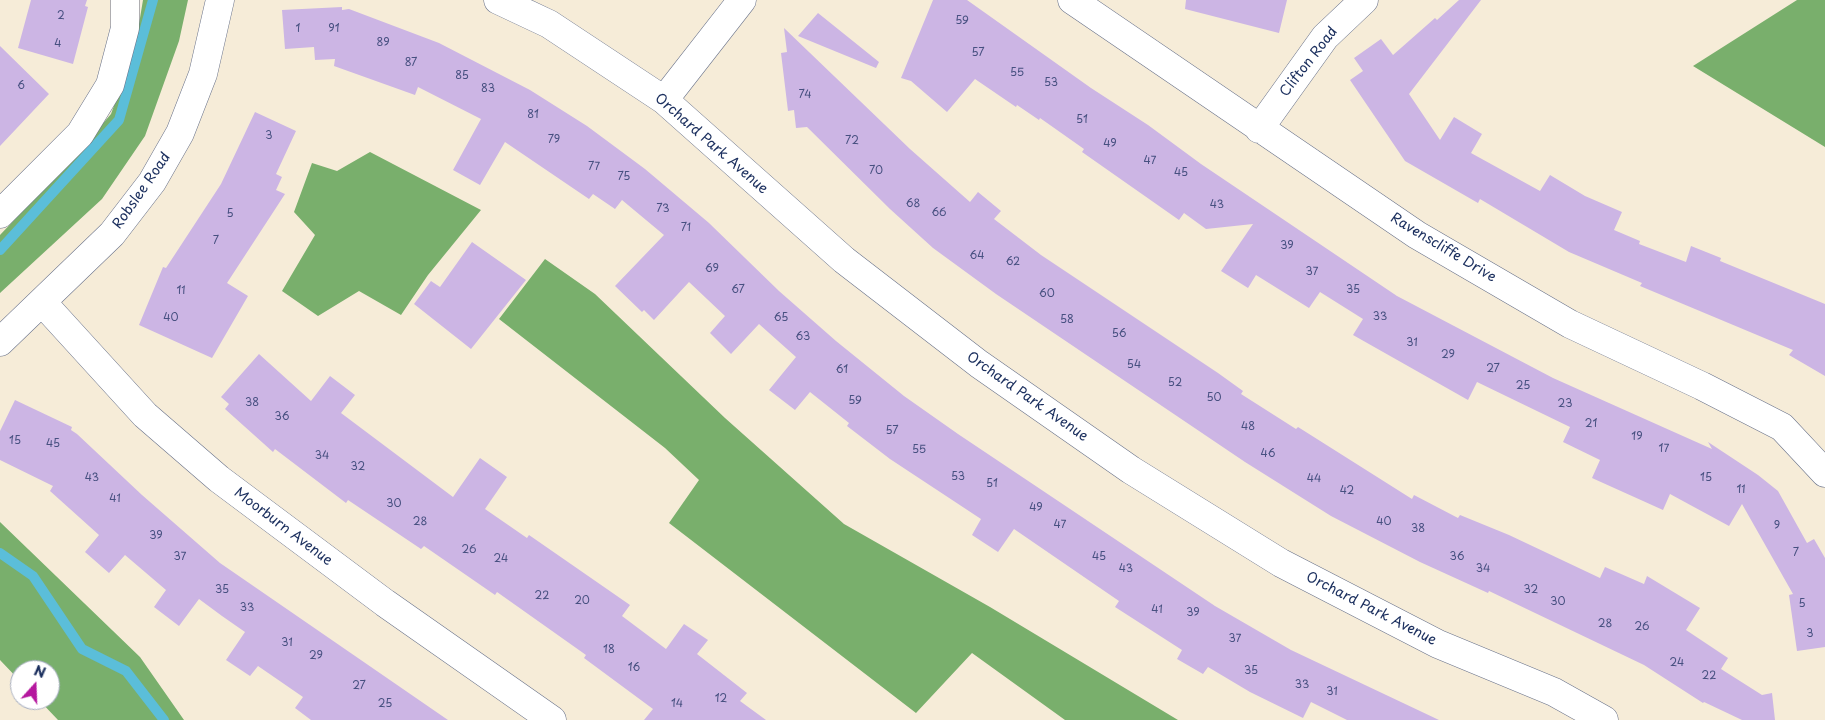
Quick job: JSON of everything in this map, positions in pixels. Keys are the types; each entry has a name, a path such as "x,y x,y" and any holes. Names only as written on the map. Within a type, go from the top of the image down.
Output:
{"street":[{"path":"0,214 80,134 110,85 124,28 125,0"},
{"name":"Robslee Road","path":"0,342 112,234 152,182 180,133 203,74 220,0"},
{"name":"Orchard Park Avenue","path":"498,0 549,24 664,100 844,260 979,364 1131,470 1281,563 1438,644 1554,692 1604,720"},
{"path":"664,100 742,0"},
{"name":"Ravenscliffe Drive","path":"1072,0 1417,235 1570,324 1702,386 1782,427 1825,474"},
{"name":"Clifton Road","path":"1259,129 1325,36 1364,0"},
{"name":"Moorburn Avenue","path":"42,302 145,415 219,479 385,603 552,720"}],"green space":[{"path":"143,0 188,0 179,41 145,136 102,199 0,293 0,235 75,156 111,114 135,48"},
{"path":"1797,0 1825,0 1825,147 1693,66"},
{"path":"370,152 481,210 428,275 401,315 359,291 318,316 282,291 315,235 294,212 312,163 337,171"},
{"path":"545,259 595,294 725,418 844,524 990,607 1178,720 1065,720 972,653 916,713 669,523 699,480 665,448 499,319"},
{"path":"0,522 140,657 184,720 58,720 48,710 60,710 60,660 10,660 10,670 0,660"}],"building":[{"path":"31,0 87,0 85,6 88,7 73,64 18,48"},
{"path":"933,0 967,0 1091,88 1148,125 1201,164 1397,296 1553,378 1712,449 1708,442 1758,475 1778,491 1807,543 1814,539 1825,558 1825,647 1797,651 1789,595 1793,594 1742,504 1729,526 1670,494 1663,510 1592,478 1600,460 1563,442 1570,427 1477,382 1468,400 1353,335 1363,319 1320,292 1309,308 1256,275 1248,288 1221,271 1253,224 1206,229 1184,213 1179,220 1082,152 1084,149 1040,118 1039,120 1017,105 1016,107 975,79 947,112 911,81 901,78"},
{"path":"1186,0 1287,0 1279,33 1185,9"},
{"path":"1459,0 1481,0 1409,94 1440,140 1454,117 1482,134 1471,153 1540,191 1550,175 1585,196 1622,212 1614,230 1640,241 1639,244 1686,262 1691,246 1721,258 1720,261 1825,304 1825,376 1789,355 1793,350 1640,286 1642,283 1569,252 1480,199 1478,203 1405,161 1350,80 1363,71 1354,58 1381,39 1393,55 1435,18 1437,20"},
{"path":"342,7 342,10 349,9 439,43 530,90 587,126 645,169 709,223 779,291 836,341 904,396 958,434 1215,606 1291,650 1439,720 1347,720 1311,702 1303,718 1250,692 1208,667 1203,674 1177,659 1182,650 1115,607 1119,601 1014,529 998,552 972,535 981,519 890,459 847,426 849,423 810,392 795,410 769,390 796,357 759,324 731,354 710,333 725,316 689,282 654,320 644,310 642,312 615,286 664,235 622,200 615,209 593,194 589,199 505,142 480,185 453,170 481,119 418,87 415,95 334,66 335,59 315,60 314,47 285,49 282,10"},
{"path":"818,13 879,62 876,68 798,36"},
{"path":"784,28 910,149 970,202 978,192 1001,211 994,219 1041,255 1218,373 1243,391 1241,394 1296,429 1298,427 1412,499 1414,495 1458,518 1460,515 1509,535 1600,578 1605,567 1644,584 1647,576 1700,608 1686,630 1728,658 1721,669 1762,695 1772,693 1775,720 1742,720 1703,703 1644,665 1489,591 1488,593 1420,562 1331,516 1245,462 996,294 933,248 890,209 807,127 796,128 794,110 788,111 781,53 787,52"},
{"path":"0,46 49,94 0,146"},
{"path":"255,112 296,131 276,174 282,177 276,190 285,194 227,283 248,296 212,358 139,325 163,267 166,268 221,184"},
{"path":"472,242 526,280 471,349 414,304 431,281 440,287"},
{"path":"259,354 311,401 330,376 355,395 341,413 453,497 480,458 507,477 485,509 527,538 529,535 630,605 622,616 666,649 684,624 708,640 697,654 747,693 740,701 766,720 644,720 653,709 584,658 586,655 497,592 495,595 424,546 421,549 348,500 346,503 275,449 273,452 225,409 229,404 221,397"},
{"path":"15,400 72,427 71,430 220,563 448,720 311,720 295,708 303,697 258,666 250,676 226,660 245,632 199,599 179,626 154,607 166,590 125,555 109,573 85,552 99,535 50,491 53,486 0,460 0,431"}],"waterway":[{"path":"0,250 119,120 153,0"},
{"path":"0,553 33,576 82,649 126,671 164,720"}]}
